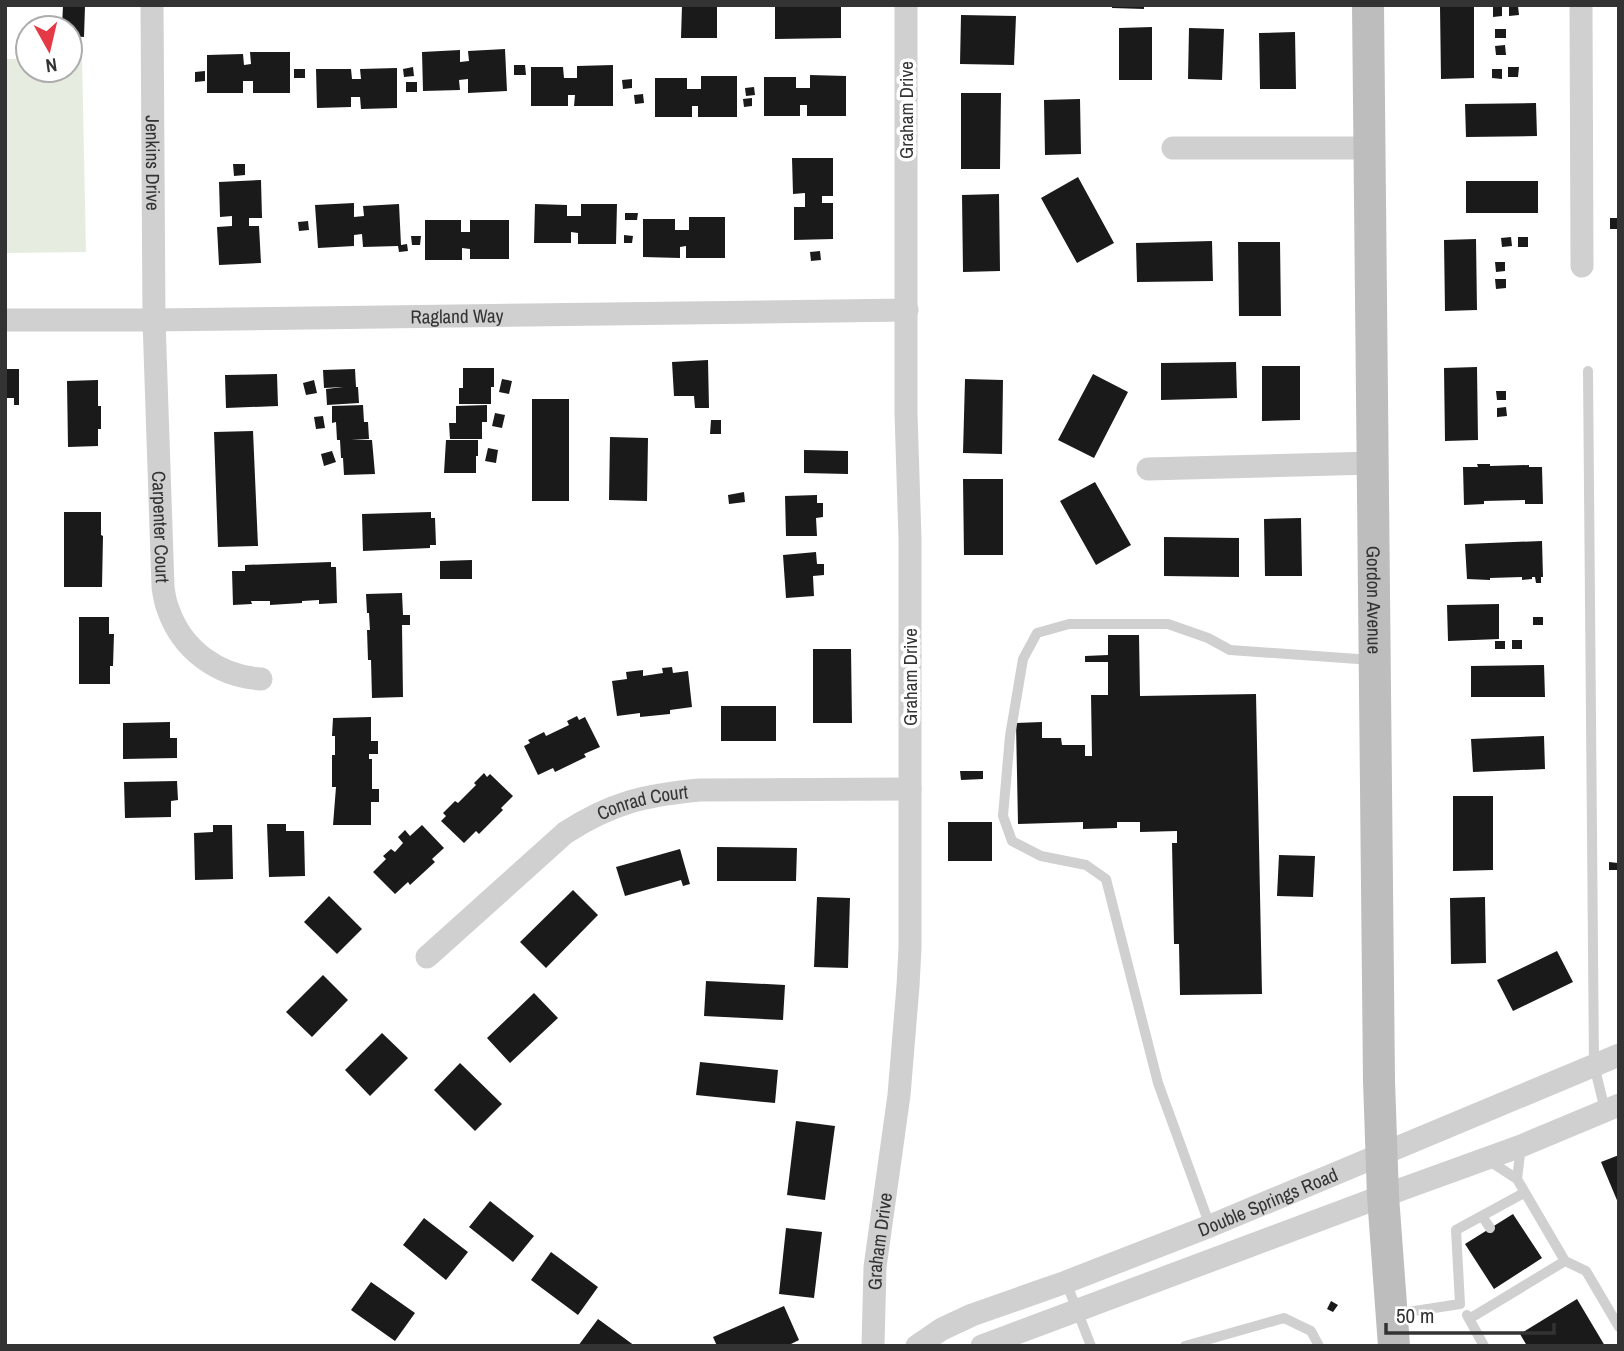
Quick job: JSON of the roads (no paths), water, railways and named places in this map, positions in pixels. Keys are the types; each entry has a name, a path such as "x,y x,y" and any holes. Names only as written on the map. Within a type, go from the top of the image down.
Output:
{"main road":[{"name":"Gordon Avenue","path":"1368,5 1381,1154 1394,1346"}],"street":[{"name":"Jenkins Drive","path":"152,5 154,320"},
{"name":"Graham Drive","path":"873,1346 875,1267 899,1095 908,986 911,896 906,5"},
{"path":"1581,5 1582,266"},
{"path":"1173,148 1370,148"},
{"name":"Ragland Way","path":"5,320 907,310"},
{"name":"Carpenter Court","path":"154,320 163,587 167,608 185,642 198,655 229,673 261,679"},
{"path":"1148,469 1373,463"},
{"name":"Conrad Court","path":"427,957 565,833 587,818 612,807 660,794 700,790 910,789"},
{"name":"Double Springs Road","path":"917,1346 942,1329 972,1315 1210,1226 1619,1055"},
{"name":"Double Springs Road","path":"982,1346 1521,1146 1612,1108"}],"lane":[{"path":"1588,370 1594,1065 1612,1108"},
{"path":"1210,1226 1158,1083 1106,879 1086,864 1041,856 1012,841 1003,816 1010,736 1023,659 1037,633 1069,624 1168,624 1208,638 1230,650 1375,660"},
{"path":"1517,1179 1521,1146"},
{"path":"1486,1158 1517,1179 1565,1261 1586,1272 1619,1327"},
{"path":"1485,1346 1460,1304 1456,1230 1524,1193"},
{"path":"1482,1216 1490,1228"},
{"path":"1469,1319 1565,1261"},
{"path":"1517,1275 1524,1286"},
{"path":"1066,1282 1091,1346"},
{"path":"1392,1315 1460,1304"},
{"path":"1185,1346 1284,1318 1311,1331 1319,1346"}]}
